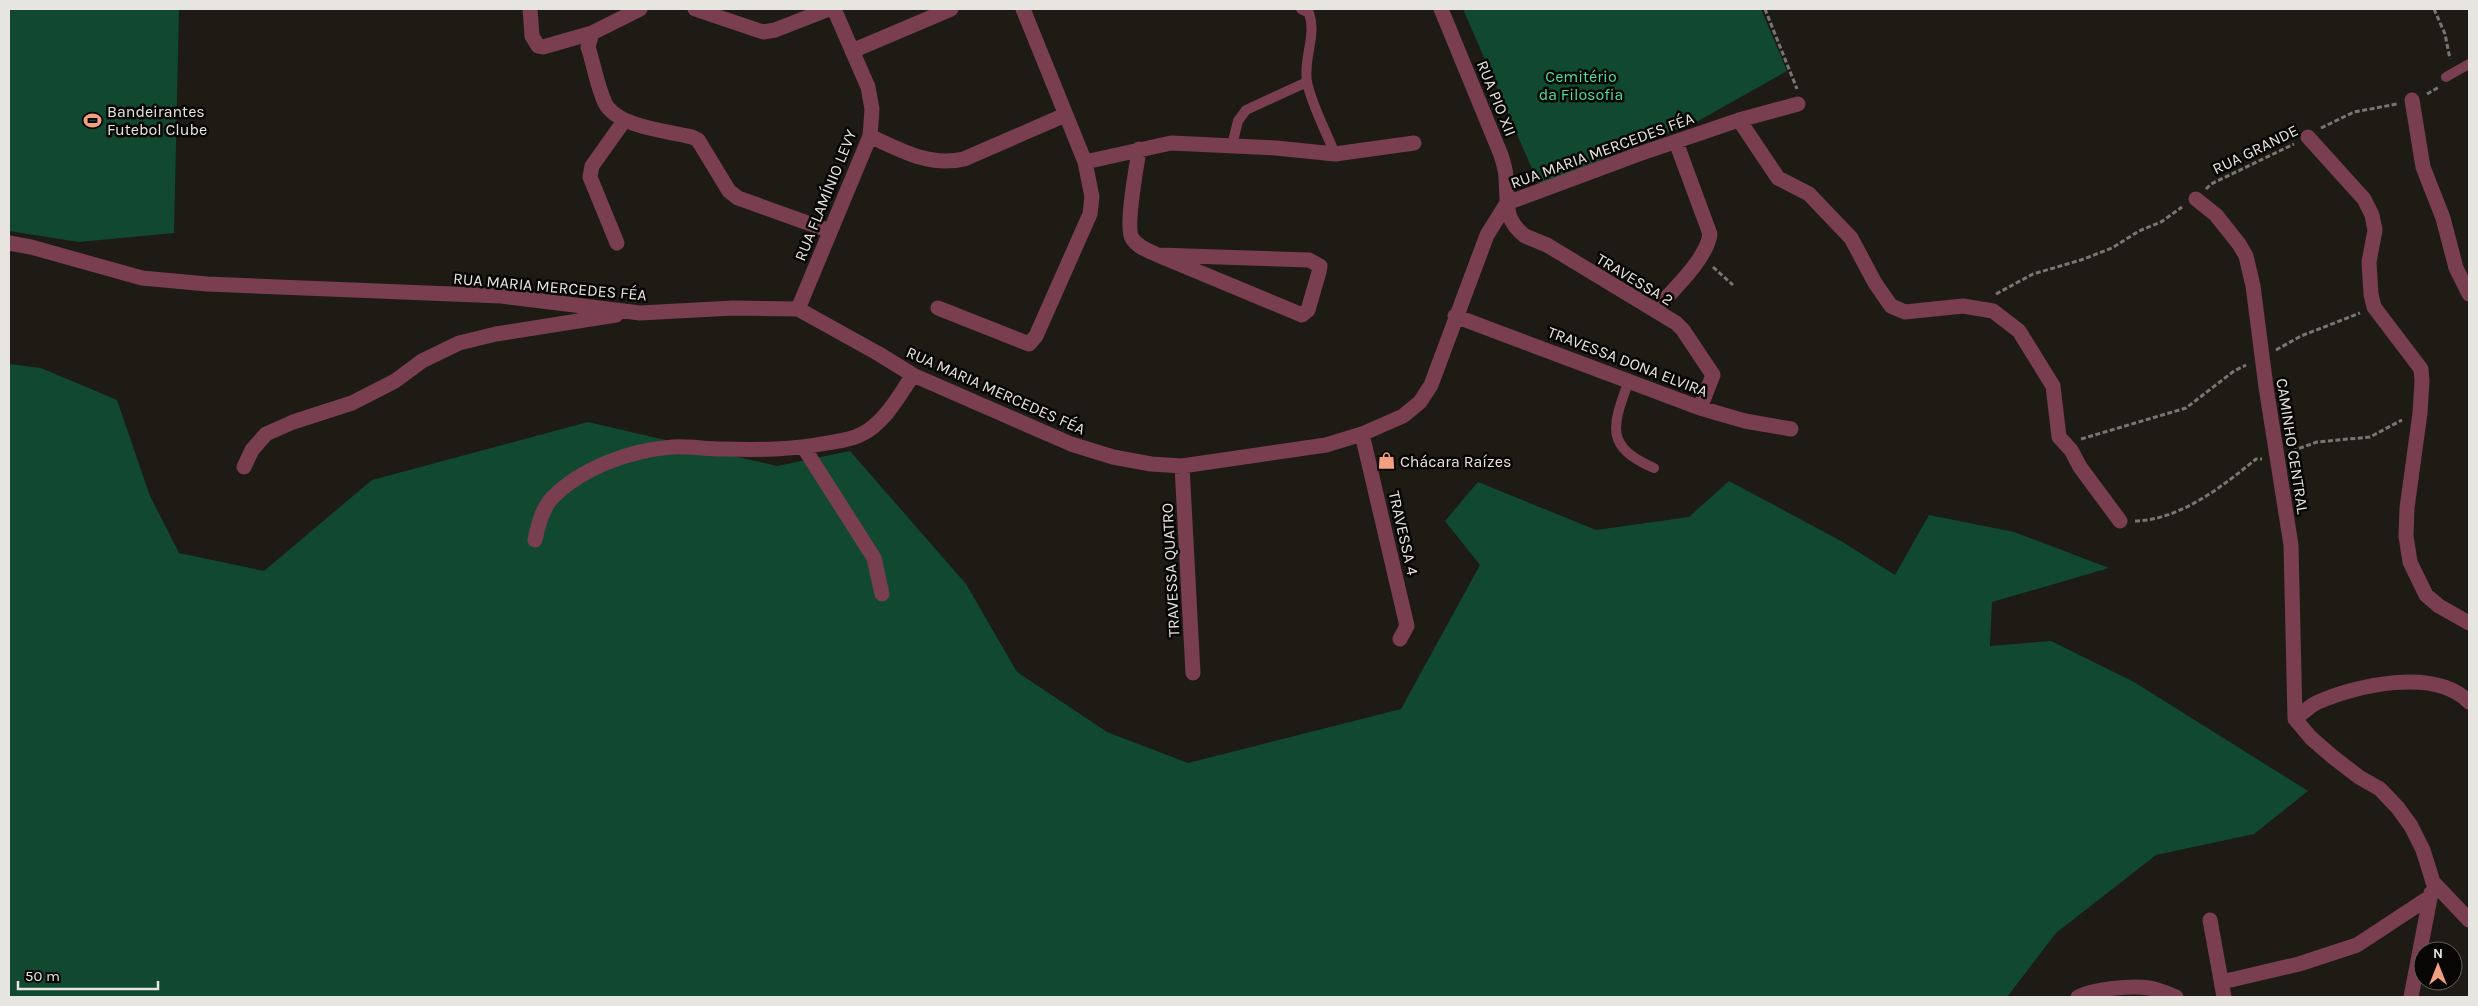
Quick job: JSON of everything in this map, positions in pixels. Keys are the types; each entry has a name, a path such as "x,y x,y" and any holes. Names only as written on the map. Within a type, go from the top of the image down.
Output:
{"street":[{"path":"530,9 532,36 538,46 544,47 592,33 640,9"},
{"path":"695,9 763,32 783,28 829,9"},
{"name":"RUA FLAMÍNIO LEVY","path":"798,309 870,136 872,109 868,87 834,9"},
{"path":"852,51 951,9"},
{"path":"938,308 1029,344 1036,336 1090,214 1092,197 1085,162 1023,9"},
{"name":"RUA PIO XII","path":"1441,9 1500,155 1506,176 1507,203"},
{"path":"592,33 588,47 605,102 612,113 624,121 698,140 729,191 738,198 830,232"},
{"path":"2412,100 2423,167 2443,218 2456,268 2469,294"},
{"name":"RUA MARIA MERCEDES FÉA","path":"9,243 31,247 142,278 207,284 501,296 640,313 733,308 798,309 879,354 912,376 1071,444 1113,457 1151,464 1182,466 1326,446 1362,434 1403,416 1420,402 1431,385 1455,316 1487,235 1507,203 1739,120 1798,104"},
{"path":"870,136 911,155 935,162 950,162 964,159 1065,114"},
{"path":"1739,120 1778,178 1809,194 1834,217 1851,238 1875,283 1891,306 1905,312 1967,307 1993,311 2018,331 2053,386 2059,437 2120,521"},
{"path":"617,243 590,177 592,166 624,121"},
{"path":"2308,137 2364,199 2372,215 2375,230 2369,262 2371,294 2374,307 2386,325 2416,360 2422,374 2419,420 2407,508 2406,536 2410,562 2426,595 2439,606 2469,623"},
{"path":"1085,162 1171,142 1335,154 1414,143"},
{"path":"1655,310 1701,257 1710,241 1710,234 1676,142"},
{"path":"1139,149 1129,223 1132,238 1142,248 1158,255 1302,316 1308,310 1320,266 1309,260 1158,255"},
{"name":"CAMINHO CENTRAL","path":"2196,199 2216,215 2246,256 2258,313 2291,545 2295,719"},
{"name":"TRAVESSA 2","path":"1507,203 1510,219 1516,229 1525,236 1547,246 1655,310 1683,330 1711,370 1711,382 1700,408"},
{"path":"244,467 252,450 266,434 293,422 352,403 395,381 422,360 458,342 496,334 640,313"},
{"name":"TRAVESSA DONA ELVIRA","path":"1455,316 1630,380 1700,408 1745,421 1791,429"},
{"path":"535,540 538,524 552,499 582,476 615,460 673,447 778,450 804,448 861,435 894,403 912,376"},
{"name":"TRAVESSA 4","path":"1362,434 1407,626 1400,639"},
{"path":"804,448 874,558 882,594"},
{"name":"TRAVESSA QUATRO","path":"1182,466 1193,673"},
{"path":"2469,702 2461,694 2444,687 2416,682 2384,684 2343,694 2315,704 2295,719 2325,751 2359,777 2380,789 2398,808 2411,826 2423,850 2433,882 2469,920"},
{"path":"2411,997 2433,882"},
{"path":"2222,982 2299,964 2357,945 2430,897"},
{"path":"2210,920 2224,997"},
{"path":"2078,997 2110,989 2149,988 2176,997"}],"lane":[{"path":"1301,9 1309,14 1314,26 1307,58 1307,82 1335,154"},
{"path":"2446,77 2469,64"},
{"path":"1232,145 1238,121 1246,110 1307,82"},
{"path":"1630,380 1615,421 1619,440 1627,453 1654,468"}],"path":[{"path":"1765,9 1797,87 1798,104"},
{"path":"2434,9 2445,34 2450,55 2450,67 2446,77"},
{"name":"RUA GRANDE","path":"1967,307 2033,274 2081,260 2112,248 2139,231 2161,222 2196,199 2211,184 2308,137 2324,126 2354,112 2412,100 2434,92 2446,77"},
{"path":"1701,257 1733,285"},
{"path":"2063,441 2085,438 2186,408 2234,371 2301,336 2374,307"}],"green space":[{"name":"Bandeirantes Futebol Clube","path":"9,9 179,9 174,233 79,242 9,231"},
{"name":"Cemitério da Filosofia","path":"1463,9 1761,9 1787,71 1698,121 1539,185"},
{"path":"9,364 41,368 117,400 150,496 179,553 264,571 372,480 588,422 777,466 850,451 966,584 1017,672 1107,732 1188,763 1401,709 1480,565 1445,521 1478,482 1596,530 1689,517 1729,481 1841,541 1895,575 1929,515 2014,532 2109,568 1992,602 1990,646 2051,641 2134,682 2308,791 2254,834 2156,855 2056,933 2007,997 9,997"}],"place":[{"name":"Bandeirantes Futebol Clube","path":"93,120"},
{"name":"Chácara Raízes","path":"1386,461"}]}
